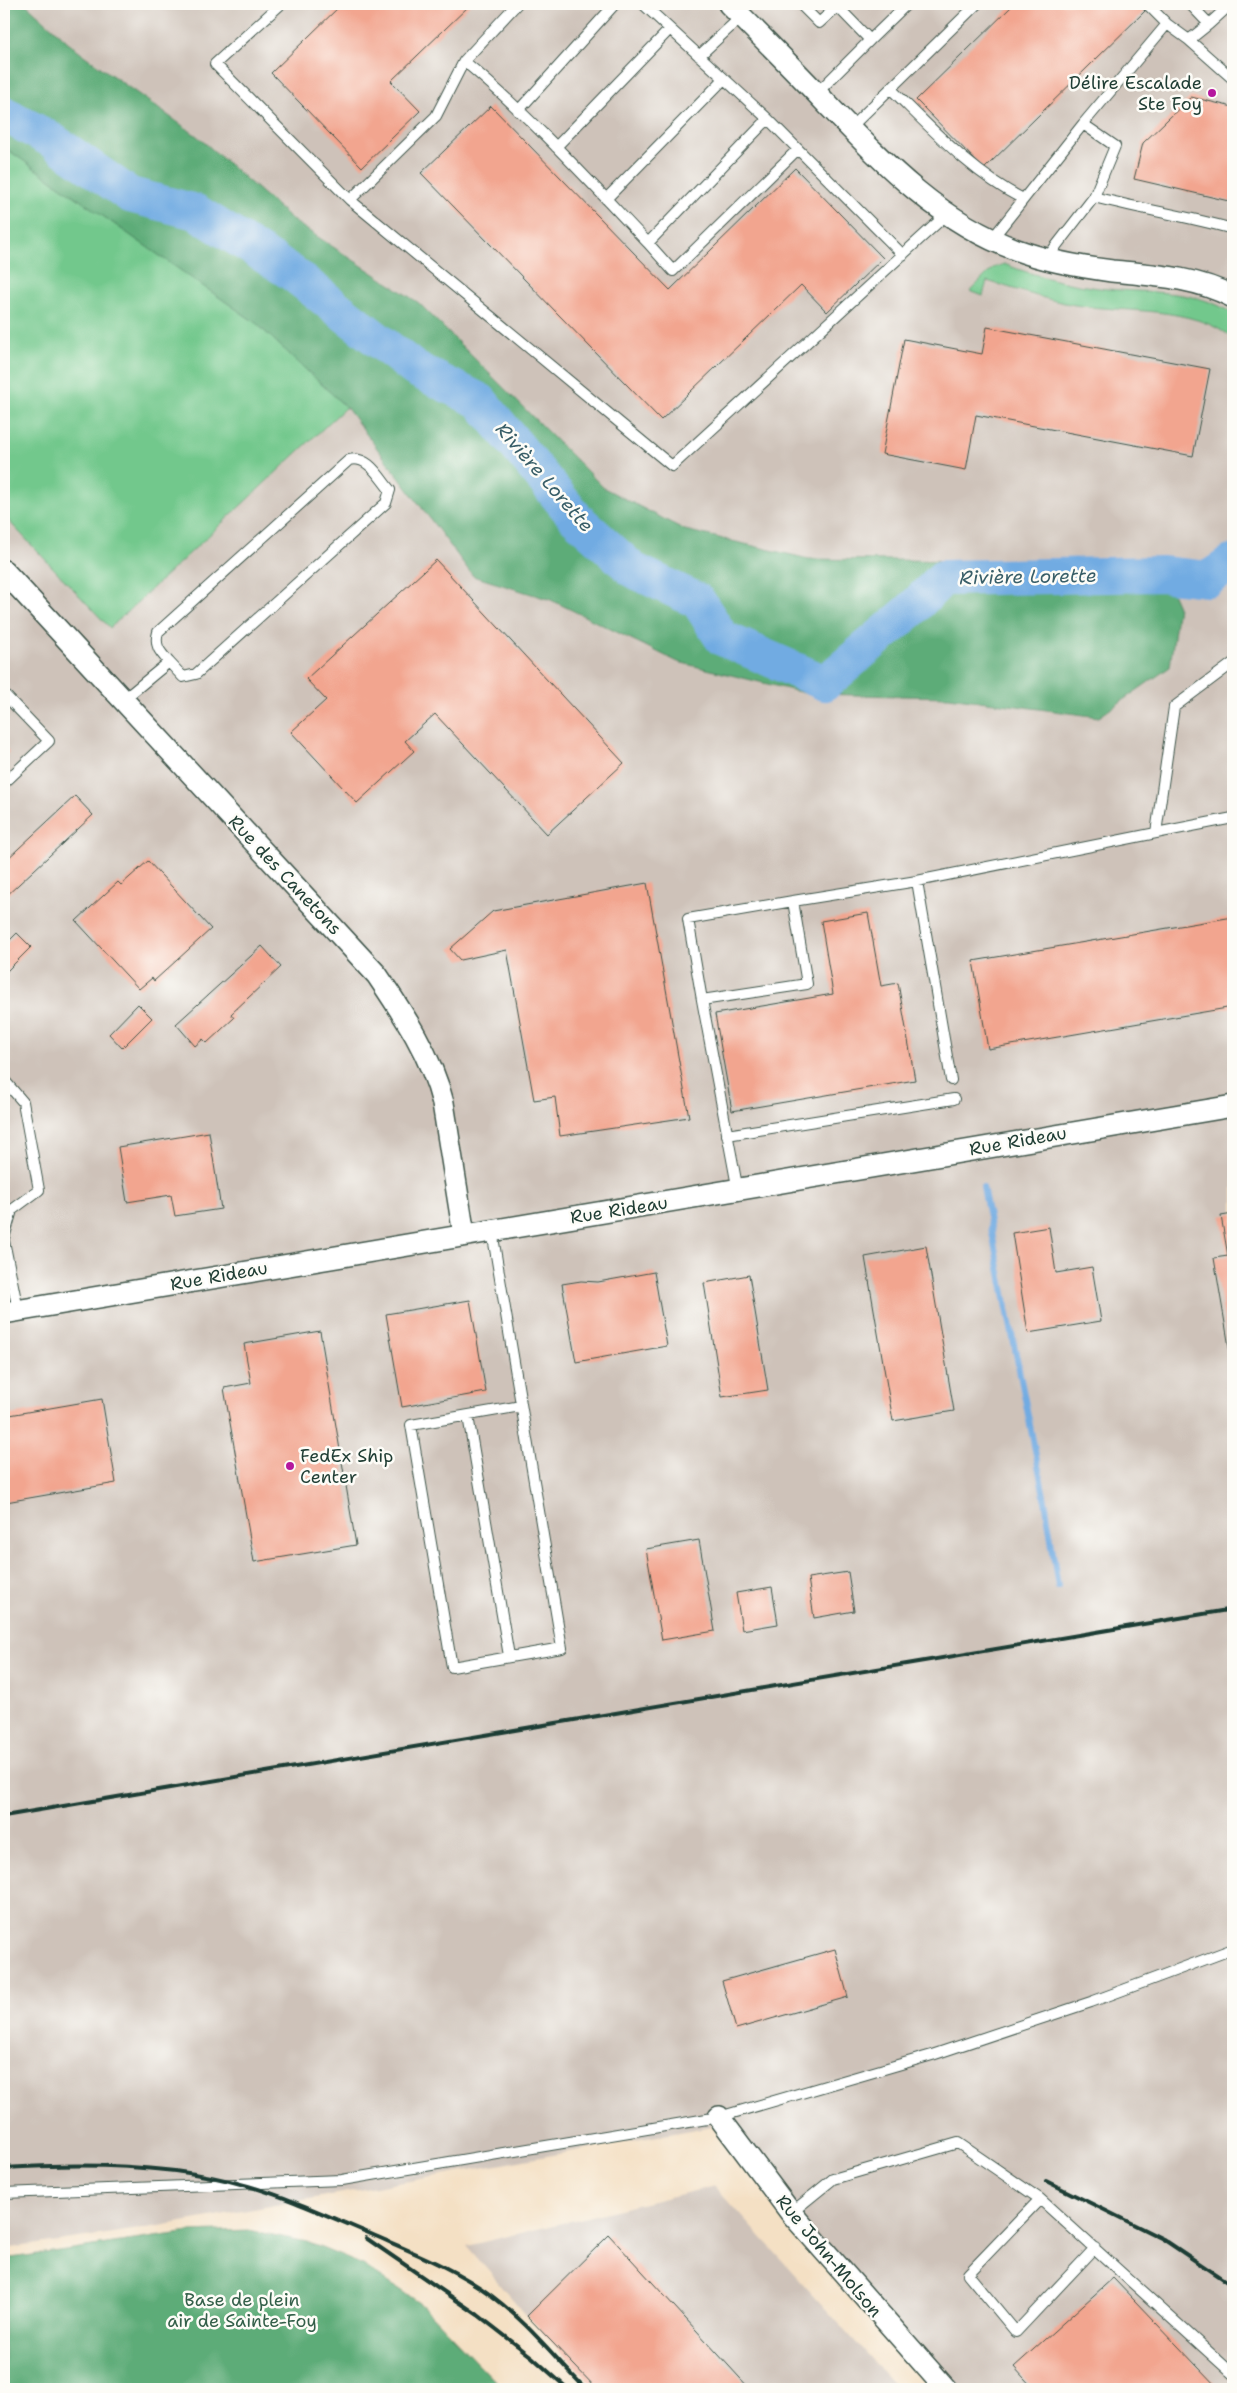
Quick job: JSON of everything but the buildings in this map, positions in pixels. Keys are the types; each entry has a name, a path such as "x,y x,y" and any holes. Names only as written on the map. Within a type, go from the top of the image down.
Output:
{"street":[{"path":"735,10 892,171 947,214 992,239 1046,259 1111,270 1163,275 1200,284 1233,297"},
{"name":"Rue des Canetons","path":"4,571 376,975 414,1029 438,1082 443,1102 464,1235"},
{"name":"Rue Rideau","path":"11,1312 1233,1106"},
{"name":"Rue John-Molson","path":"719,2117 791,2214 946,2389"}],"lane":[{"path":"281,4 214,64 350,200 672,466 947,214"},
{"path":"350,200 436,116 464,61 517,4"},
{"path":"518,111 615,4"},
{"path":"643,4 723,80 768,119 903,255"},
{"path":"800,4 819,23 838,5 870,40"},
{"path":"816,93 907,4"},
{"path":"850,128 977,4"},
{"path":"1147,4 1167,24 1189,40 1233,79"},
{"path":"1190,4 1209,24"},
{"path":"1189,40 1231,4"},
{"path":"699,56 735,10"},
{"path":"992,239 1083,124 1167,24"},
{"path":"556,147 670,29"},
{"path":"464,61 556,147 673,271 798,149"},
{"path":"606,199 723,80"},
{"path":"891,89 945,142 998,186 1024,199"},
{"path":"648,243 768,119"},
{"path":"1046,259 1094,197 1115,146 1083,124"},
{"path":"1094,197 1133,207 1176,214 1233,229"},
{"path":"357,458 364,460 390,490 386,503 196,674 183,677 169,662 157,647 155,641 158,632 349,460 357,458"},
{"path":"123,700 169,662"},
{"path":"1156,833 1174,707 1233,663"},
{"path":"4,694 49,741 4,783"},
{"path":"738,1190 726,1135 688,919 917,881 1233,818"},
{"path":"917,881 951,1080"},
{"path":"702,1000 807,984 793,901"},
{"path":"4,1080 23,1102 39,1190 12,1210 4,1239 11,1312"},
{"path":"726,1135 954,1099"},
{"path":"492,1231 562,1648 452,1667 411,1425 521,1406"},
{"path":"468,1416 509,1656"},
{"path":"4,2194 342,2180 719,2117 932,2055 1091,2002 1233,1949"},
{"path":"791,2214 833,2179 958,2143 1040,2199 1233,2374"},
{"path":"1040,2199 968,2274 1016,2332 1095,2248"}],"shaded area":[{"path":"4,4 1233,4 1233,2389 944,2389 713,2126 160,2226 4,2249"},
{"path":"715,2186 898,2389 597,2389 527,2316 467,2246"}],"green space":[{"path":"4,4 26,4 78,51 197,136 295,222 419,303 604,488 685,530 809,559 1159,563 1178,606 1170,667 1099,717 949,697 808,694 678,662 551,600 473,576 346,407 256,323 4,147"},
{"path":"4,147 256,323 346,407 110,628 4,516"},
{"path":"1004,264 1042,277 1080,285 1189,296 1204,300 1233,314 1233,339 1217,328 1199,320 1179,315 1075,305 987,281 983,296 970,291 993,268"},
{"name":"Base de plein air de Sainte-Foy","path":"249,2230 307,2242 363,2265 422,2305 503,2389 4,2389 4,2259 188,2232"}],"waterway":[{"name":"Rivière Lorette","path":"4,114 50,139 130,195 196,212 292,273 415,369 480,401 576,518 633,570 698,601 722,638 825,683 910,611 943,578 1161,574 1208,579 1233,562"},
{"path":"983,1187 1046,1506 1058,1587"}],"railway":[{"path":"4,1816 1233,1609"},
{"path":"4,2168 96,2166 159,2169 189,2173 248,2186 295,2202 418,2254 464,2277 492,2296 517,2317 586,2389"},
{"path":"1046,2181 1163,2239 1233,2286"},
{"path":"366,2238 478,2315 532,2357 568,2389"}],"place":[{"name":"Délire Escalade Ste Foy","path":"1212,93"},
{"name":"FedEx Ship Center","path":"290,1466"}]}
